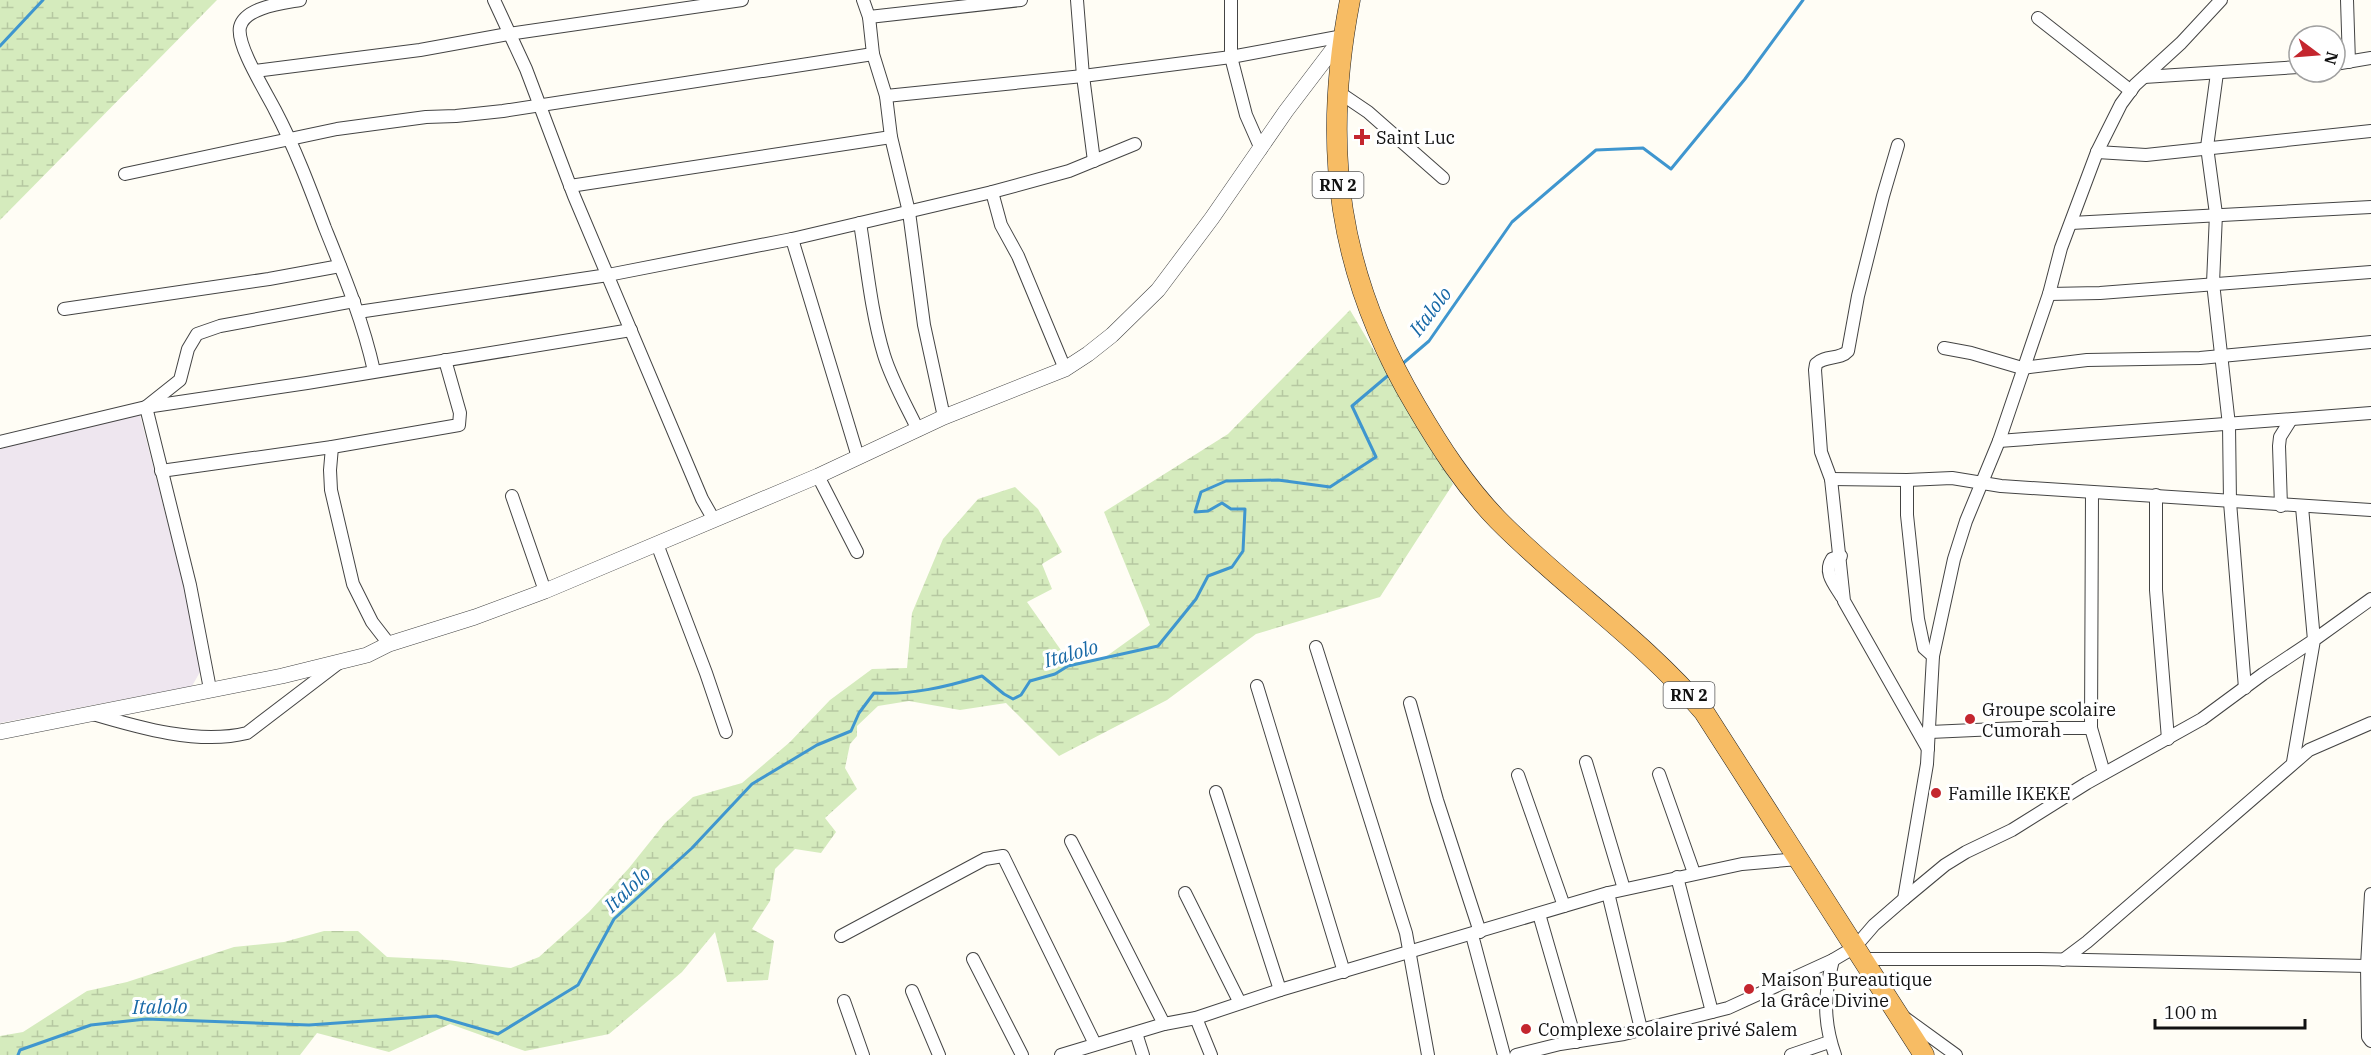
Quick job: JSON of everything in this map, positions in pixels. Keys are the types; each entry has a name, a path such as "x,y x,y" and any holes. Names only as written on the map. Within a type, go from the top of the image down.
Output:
{"highway":[{"name":"RN 2","path":"1350,0 1343,36 1337,91 1338,177 1342,215 1355,272 1400,381 1449,461 1497,519 1658,663 1704,712 1924,1055"}],"street":[{"path":"300,0 257,10 246,17 240,24 243,44 290,140 356,306 374,371"},
{"path":"494,0 526,69 570,186 702,499 714,520"},
{"path":"255,71 420,50 508,34 742,0"},
{"path":"863,0 869,17 873,54 886,96 891,137 909,212 924,325 944,417"},
{"path":"869,17 1021,0"},
{"path":"1077,0 1083,76 1094,161"},
{"path":"1231,0 1231,57 1246,115 1261,149"},
{"path":"1904,899 1923,797 1930,732 1933,656 1958,543 1999,441 2049,294 2061,248 2097,152 2121,104 2131,90 2181,44 2222,0"},
{"path":"2347,0 2349,62 2371,58"},
{"path":"2038,18 2131,90"},
{"path":"886,96 1083,76 1231,57 1343,36"},
{"path":"0,732 282,676 367,655 389,644 475,617 545,591 818,476 944,417 1065,369 1112,336 1158,290 1286,111 1343,36"},
{"path":"125,174 337,129 540,105 873,54"},
{"path":"2144,77 2287,68"},
{"path":"2217,73 2207,147 2216,214 2214,283 2229,425 2230,502 2245,688"},
{"path":"1337,91 1368,112 1443,178"},
{"path":"2097,152 2146,156 2207,147 2371,131"},
{"path":"570,186 891,137"},
{"path":"146,407 180,380 188,349 197,334 220,326 356,306 608,275 792,238 992,192 1069,171 1135,144"},
{"path":"1898,145 1858,296 1848,351 1846,354 1820,360 1816,364 1821,452 1831,479 1844,601 1928,750"},
{"path":"992,192 1001,225 1017,256 1065,369"},
{"path":"2071,223 2371,207"},
{"path":"860,223 877,330 884,356 894,384 918,430"},
{"path":"792,238 858,457"},
{"path":"64,309 269,279 340,266"},
{"path":"2049,294 2100,293 2371,272"},
{"path":"0,442 146,407 631,330"},
{"path":"1944,348 1971,353 2022,368 2087,360 2200,358 2371,342"},
{"path":"161,471 332,447 459,425 460,413 445,360"},
{"path":"146,407 190,585 210,689"},
{"path":"1999,441 2290,421 2371,413"},
{"path":"2281,506 2278,446 2280,437 2290,421"},
{"path":"332,447 331,490 353,584 372,622 389,644"},
{"path":"818,476 857,552"},
{"path":"1831,479 1952,478 2001,486 2156,495 2281,506 2371,510"},
{"path":"1907,480 1907,515 1918,619 1924,648 1933,656"},
{"path":"2092,492 2091,728 2104,773"},
{"path":"2156,495 2156,590 2168,739"},
{"path":"512,496 545,591"},
{"path":"2292,762 2314,640 2302,507"},
{"path":"657,544 726,732"},
{"path":"1859,953 1874,925 1966,852 2012,830 2104,773 2202,719 2371,599"},
{"path":"1316,647 1411,953 1428,1055"},
{"path":"89,713 168,733 236,736 247,733 342,661"},
{"path":"1257,686 1344,972"},
{"path":"1410,703 1476,933 1504,1055"},
{"path":"2063,960 2087,942 2292,762 2315,746 2371,723"},
{"path":"1930,732 2091,728"},
{"path":"1586,762 1624,889"},
{"path":"1659,774 1694,873"},
{"path":"1518,775 1564,906"},
{"path":"1216,792 1280,990"},
{"path":"1071,841 1164,1024"},
{"path":"841,936 985,858 1003,856 1095,1044"},
{"path":"1061,1055 1164,1024 1196,1018 1280,990 1608,893 1742,864 1798,859"},
{"path":"1677,877 1712,1012"},
{"path":"1185,893 1240,1003"},
{"path":"1608,893 1641,1029"},
{"path":"2371,894 2367,966 2367,1037 2371,1041"},
{"path":"1539,914 1576,1041"},
{"path":"1516,1055 1712,1012 1741,1002 1833,960 1859,953 2367,966"},
{"path":"973,959 1022,1055"},
{"path":"1833,960 1825,996 1825,1016 1829,1042 1835,1055"},
{"path":"912,991 939,1055"},
{"path":"844,1001 863,1055"},
{"path":"1897,1012 1956,1055"},
{"path":"1196,1018 1211,1055"},
{"path":"1136,1033 1143,1055"},
{"path":"1791,1055 1829,1042"}],"shaded area":[{"path":"140,415 204,665 192,686 0,723 0,441"}],"green space":[{"path":"0,0 217,0 0,220"},
{"path":"1350,310 1453,484 1380,597 1256,634 1167,700 1059,756 1006,703 960,710 909,701 878,706 857,726 857,736 850,744 845,768 857,789 825,818 836,832 821,853 795,849 775,869 770,901 752,929 774,941 768,980 727,982 715,932 682,972 609,1034 525,1051 450,1024 389,1052 317,1033 300,1055 0,1055 0,1036 23,1032 87,991 127,982 234,947 284,942 324,931 358,931 387,957 447,960 511,968 539,957 589,912 629,868 665,823 693,797 742,783 790,742 830,700 872,669 907,668 912,613 943,539 978,499 1015,487 1038,509 1062,552 1042,564 1052,589 1027,602 1070,663 1104,658 1150,625 1104,512 1228,434"}],"waterway":[{"path":"0,46 43,0"},
{"name":"Italolo","path":"1401,365 1429,341 1512,222 1596,150 1643,148 1671,169 1745,79 1803,0"},
{"name":"Italolo","path":"18,1055 20,1050 91,1025 146,1019 309,1025 436,1016 498,1034 578,985 614,919 692,848 752,784 817,745 851,731 859,713 874,693 902,693 929,689 982,676 1013,699 1021,695 1030,681 1055,674 1068,666 1158,646 1196,599 1208,576 1232,567 1243,551 1245,509 1231,509 1222,503 1208,511 1195,512 1201,492 1226,481 1278,480 1330,487 1376,457 1352,406 1391,373"}],"place":[{"name":"Saint Luc","path":"1362,137"},
{"name":"Groupe scolaire Cumorah","path":"1970,719"},
{"name":"Famille IKEKE","path":"1936,793"},
{"name":"Maison Bureautique la Grâce Divine","path":"1749,989"},
{"name":"Complexe scolaire privé Salem","path":"1526,1029"}]}
